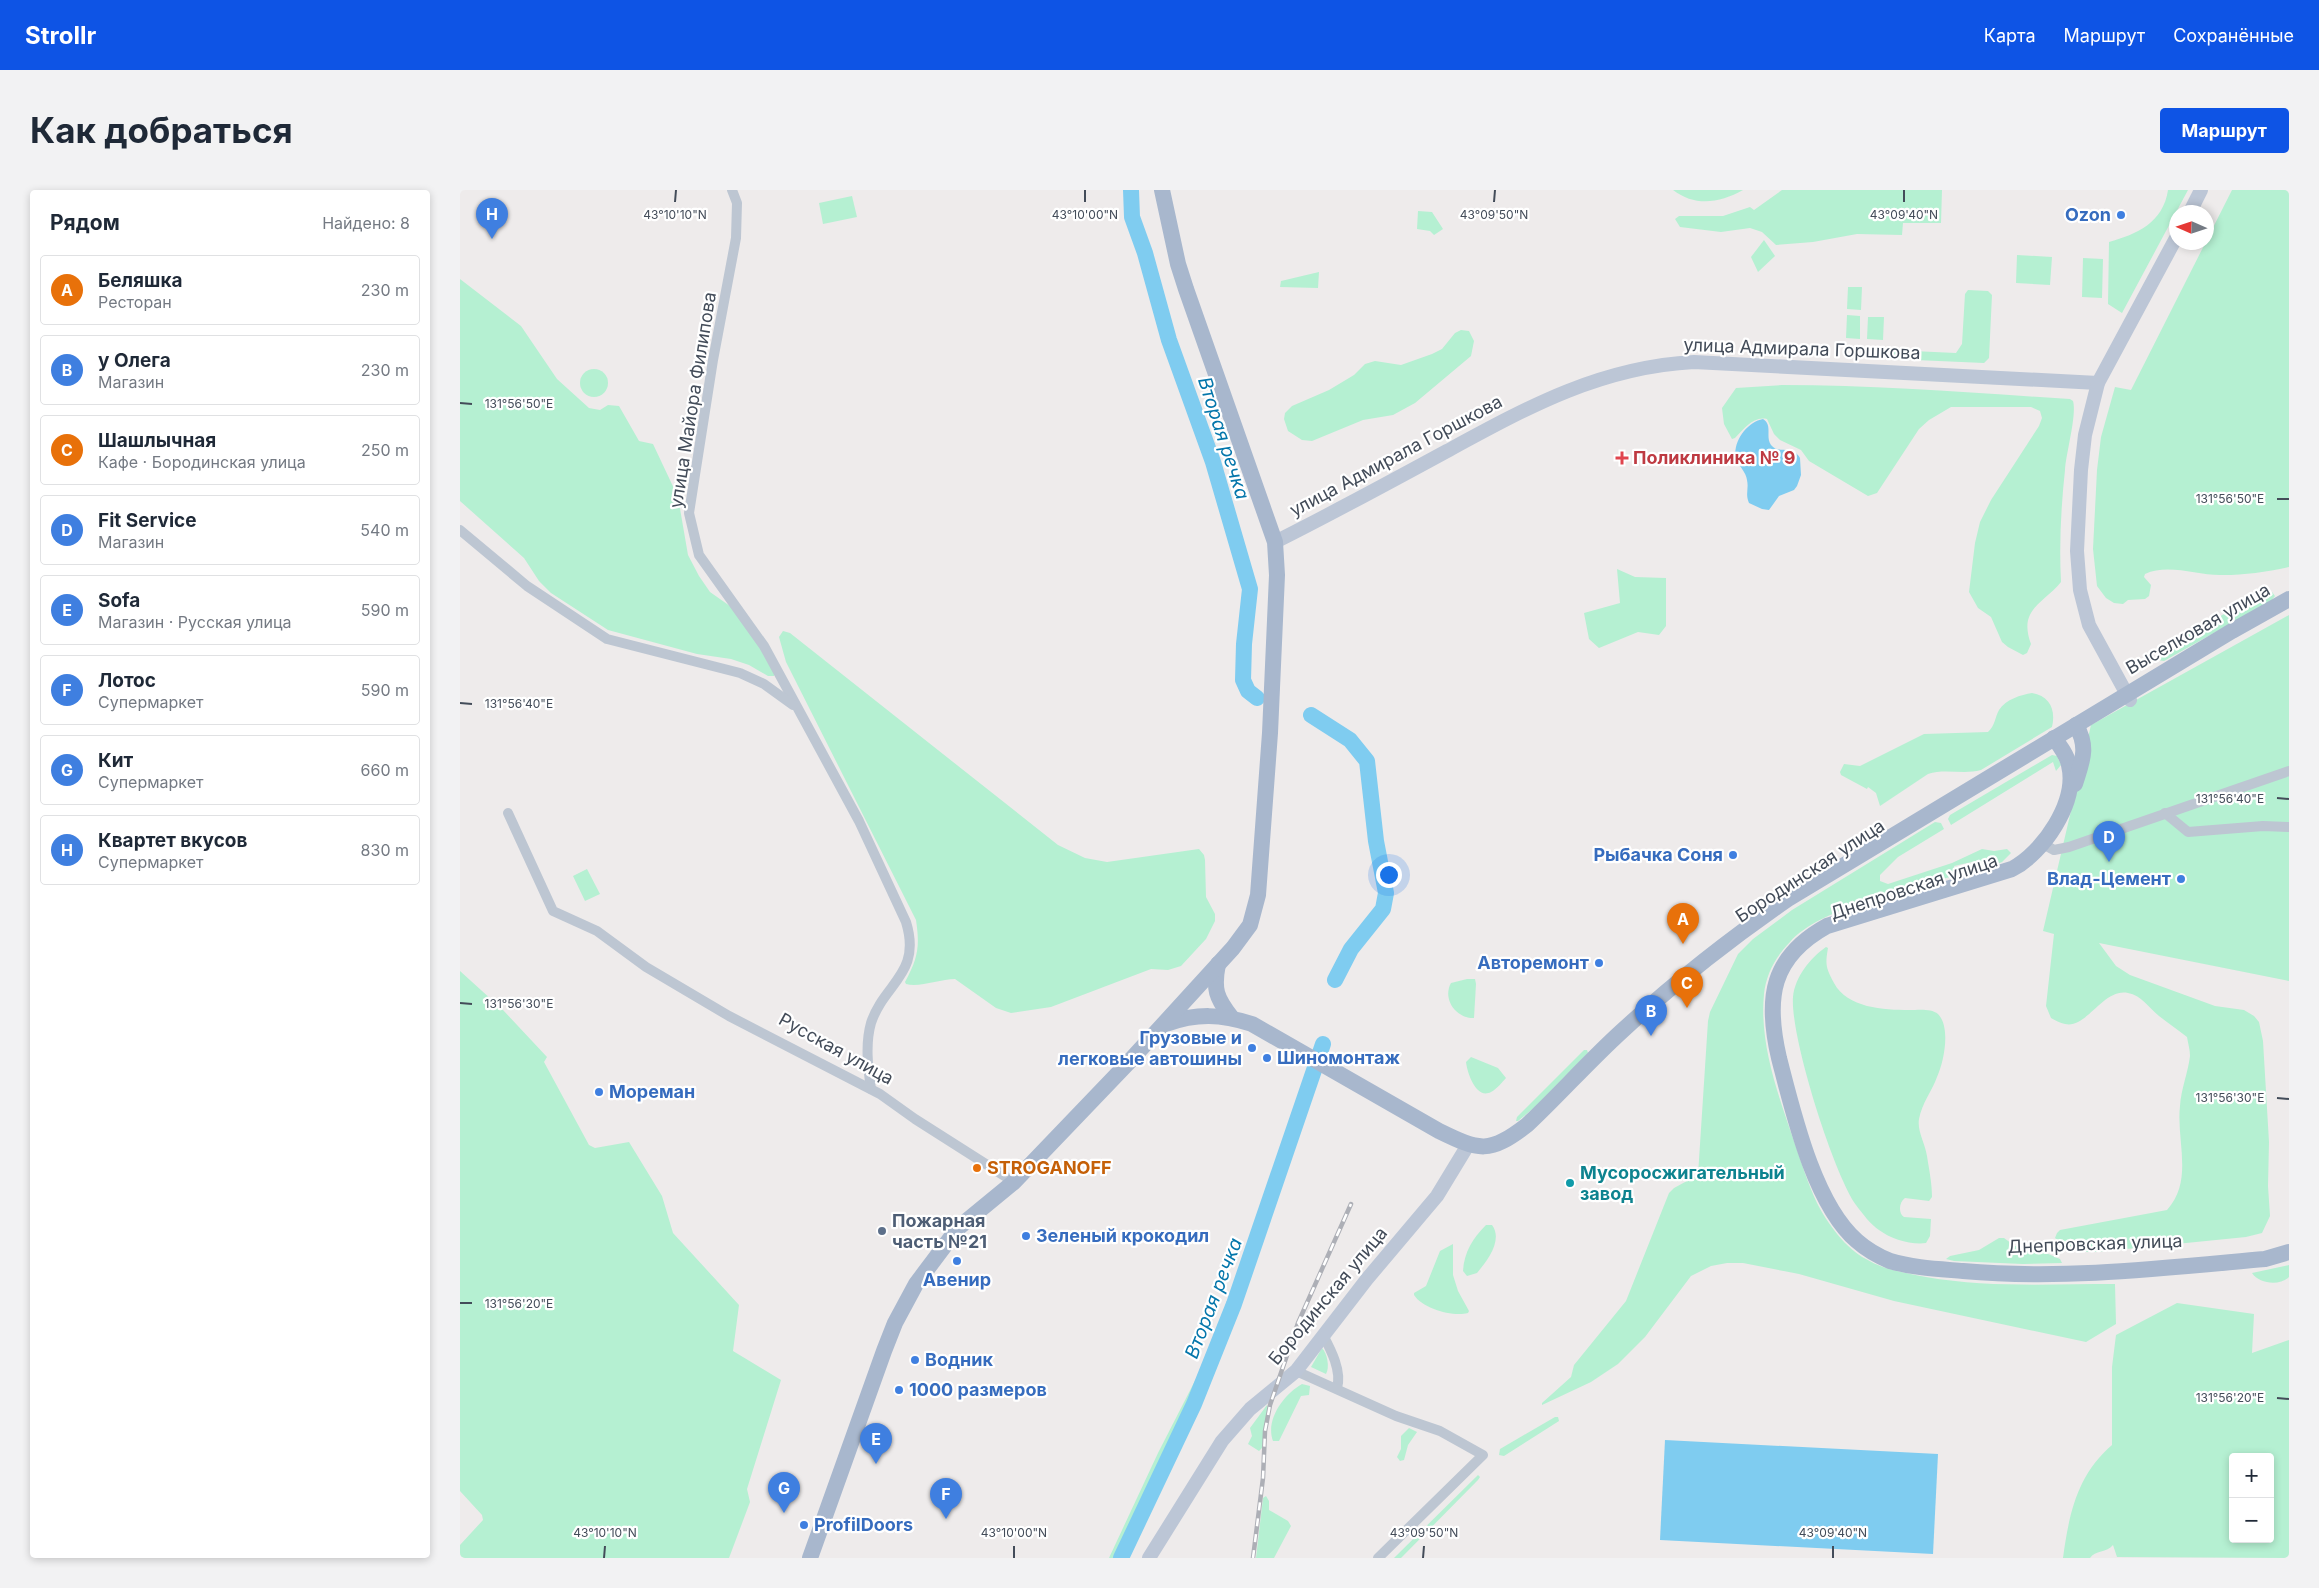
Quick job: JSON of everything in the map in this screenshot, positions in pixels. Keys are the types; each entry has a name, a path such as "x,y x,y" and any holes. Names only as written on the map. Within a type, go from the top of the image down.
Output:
{"main road":[{"name":"улица Адмирала Горшкова","path":"1162,190 1176,255 1186,289 1275,542 1277,575 1270,724 1258,895 1250,925 1233,948 1164,1025"},
{"path":"2194,205 2201,190"},
{"path":"2128,697 2089,625 2080,590 2077,551 2081,470 2085,435 2098,383 2170,250"},
{"name":"улица Адмирала Горшкова","path":"1275,542 1332,514 1538,404 1582,384 1636,369 1694,362 2098,383"},
{"name":"Выселковая улица","path":"2128,697 2289,599"},
{"name":"Выселковая улица","path":"2128,697 2289,608"},
{"name":"Бородинская улица","path":"1232,1018 1260,1028 1466,1148 1492,1145 1511,1138 1527,1125 1628,1026 1699,965 1772,910 2128,697"},
{"name":"Днепровская улица","path":"2078,727 2084,748 2068,807 2039,858 2021,872 1834,932 1816,943 1792,967 1786,981 1780,1016 1781,1032 1796,1098 1818,1163 1841,1212 1874,1246 1892,1254 1928,1262 1977,1268 2083,1268 2265,1255 2289,1248"},
{"name":"Днепровская улица","path":"2056,740 2070,767 2069,787 2046,846 2012,869 1827,926 1809,936 1784,963 1774,994 1773,1032 1790,1099 1817,1181 1834,1215 1856,1240 1870,1251 1890,1261 1943,1270 1978,1273 2072,1274 2251,1260 2289,1252"},
{"path":"1218,964 1215,979 1216,992 1232,1018"},
{"path":"810,1558 884,1351 904,1305 926,1270 954,1232 1014,1182 1164,1025 1185,1017 1202,1015 1232,1018"},
{"name":"Бородинская улица","path":"1149,1558 1218,1446 1250,1409 1296,1371 1367,1279 1437,1196 1466,1148"}],"street":[{"name":"улица Майора Филипова","path":"732,190 737,203 736,238 713,360 689,513 699,555 764,646 859,820 906,922 911,937 906,966 895,986 880,1005 868,1036 871,1089"},
{"path":"460,530 527,586 607,639 740,672 764,684 796,707"},
{"path":"2046,846 2054,850 2069,847 2289,771"},
{"name":"Русская улица","path":"508,813 553,911 597,931 635,958 729,1016 871,1089 1014,1182"},
{"path":"2164,813 2188,832 2263,826 2289,826"},
{"path":"1323,1336 1334,1362 1339,1381 1337,1388"},
{"path":"1296,1371 1396,1416 1440,1431 1483,1455 1378,1558"}],"green space":[{"path":"1673,190 1743,190 1717,200 1699,201 1690,199"},
{"path":"1782,190 1942,190 1941,223 1903,223 1902,235 1857,234 1813,242 1776,245 1762,232 1750,228 1721,232 1680,227 1675,219 1679,216 1723,216 1750,207 1754,210"},
{"path":"2168,190 2188,190 2180,205 2169,205 2169,225 2122,313 2108,304 2109,242 2139,231 2155,219 2165,201"},
{"path":"2232,190 2289,190 2289,567 2231,575 2213,575 2174,570 2154,571 2145,574 2144,577 2151,585 2149,596 2145,599 2128,600 2123,604 2114,603 2106,598 2097,586 2093,549 2097,470 2101,437 2115,387 2131,390 2202,250 2214,250 2214,226"},
{"path":"852,196 857,217 823,224 819,203"},
{"path":"1418,211 1432,212 1443,229 1434,235 1430,231 1417,229"},
{"path":"1764,240 1775,256 1758,272 1751,257"},
{"path":"2017,255 2052,257 2050,285 2016,283"},
{"path":"2083,258 2103,259 2102,298 2082,297"},
{"path":"1319,272 1318,288 1280,287 1281,281"},
{"path":"460,279 521,326 557,379 589,408 600,410 608,405 619,406 639,441 653,444 678,497 688,555 710,592 737,611 775,671 774,676 768,676 749,665 731,659 697,654 608,630 551,593 539,581 524,558 460,501"},
{"path":"1848,287 1862,287 1861,310 1847,309"},
{"path":"1968,290 1988,291 1992,295 1989,358 1984,363 1893,359 1891,357 1891,350 1956,353 1962,344 1965,294"},
{"path":"1847,315 1860,316 1860,339 1846,338"},
{"path":"1868,317 1884,317 1883,340 1867,339"},
{"path":"1461,330 1469,331 1474,341 1471,356 1415,403 1393,415 1363,420 1312,441 1302,440 1288,431 1284,419 1285,413 1292,406 1329,390 1354,375 1365,364 1375,361 1401,365 1432,354 1442,349 1455,333"},
{"path":"594,369 604,373 608,383 604,393 594,397 584,393 580,383 584,373"},
{"path":"1782,385 1854,386 2070,399 2073,401 2074,415 2066,463 2061,512 2061,582 2034,608 2030,615 2028,632 2031,644 2027,653 2023,655 2002,642 1991,617 1978,608 1969,592 1975,543 1980,522 1991,500 2039,426 2042,418 2040,411 2031,407 1951,407 1929,420 1919,429 1877,493 1868,496 1809,461 1801,450 1780,440 1774,434 1767,419 1753,421 1732,439 1724,424 1722,408 1736,388"},
{"path":"1617,569 1635,577 1666,578 1666,626 1659,635 1638,632 1599,648 1589,639 1584,613 1620,603"},
{"path":"2272,592 2275,596 2271,601 2164,661 2157,660 2166,650 2194,631 2228,612"},
{"path":"2289,615 2289,981 2099,943 2116,966 2130,975 2215,1006 2244,1010 2254,1016 2259,1022 2263,1041 2269,1142 2268,1186 2270,1216 2262,1233 2246,1237 2087,1252 2060,1242 2055,1238 2057,1233 2060,1230 2167,1210 2175,1198 2180,1186 2182,1173 2179,1119 2183,1087 2190,1056 2187,1037 2133,994 2119,993 2111,996 2081,1021 2073,1024 2063,1024 2051,1018 2046,1006 2054,934 2043,931 2091,725"},
{"path":"783,631 790,633 1058,845 1085,858 1107,862 1199,849 1204,855 1205,860 1206,897 1215,914 1215,921 1206,939 1181,966 1168,970 1151,969 1051,1007 1011,1013 996,1008 955,979 917,985 906,984 905,982 917,952 916,920 786,662 779,637"},
{"path":"2032,693 2043,697 2050,705 2053,715 2052,727 1981,770 1934,772 1928,774 1880,806 1876,793 1868,787 1867,789 1841,775 1840,772 1844,764 1860,766 1924,734 1988,732 2002,706 2019,696"},
{"path":"2052,755 2057,756 2061,765 2056,771 2053,762 1951,825 1948,819 1950,815"},
{"path":"1935,822 1941,823 1944,829 1898,857 1880,875 1880,881 1888,884 1952,863 1982,849 1994,851 2007,849 2011,853 2002,862 1979,871 1976,861 1954,866 1957,875 1892,893 1844,909 1822,919 1804,930 1790,942 1780,953 1769,972 1765,987 1763,1013 1767,1051 1777,1089 1805,1174 1817,1203 1832,1227 1851,1249 1873,1263 1926,1277 1973,1283 2020,1285 2115,1284 2116,1324 2086,1342 1894,1301 1799,1274 1743,1263 1727,1263 1711,1266 1691,1276 1645,1337 1618,1364 1591,1382 1542,1405 1571,1377 1574,1365 1626,1301 1669,1193 1674,1188 1698,1175 1708,1021 1710,1012 1738,954 1753,939 1792,910"},
{"path":"587,869 600,894 585,901 573,876"},
{"path":"1826,947 1828,948 1826,963 1829,974 1840,991 1848,998 1857,1003 1878,1008 1932,1011 1938,1014 1942,1020 1945,1045 1942,1063 1919,1119 1920,1133 1927,1156 1932,1197 1929,1201 1905,1198 1901,1202 1900,1208 1904,1217 1931,1219 1930,1236 1926,1243 1914,1243 1895,1239 1876,1228 1870,1222 1856,1205 1847,1188 1825,1135 1798,1041 1793,997 1800,975 1814,957"},
{"path":"460,971 503,1010 547,1057 544,1062 589,1145 595,1148 629,1142 662,1196 673,1233 739,1305 733,1351 781,1380 747,1489 750,1502 729,1558 460,1558 460,1545 483,1520 482,1515 460,1491"},
{"path":"1475,979 1476,984 1474,1018 1456,1012 1448,995 1451,983"},
{"path":"1584,1050 1587,1050 1588,1053 1535,1107 1516,1121 1517,1117"},
{"path":"1471,1057 1498,1068 1506,1078 1491,1092 1481,1092 1473,1084 1468,1072 1466,1062"},
{"path":"1486,1225 1492,1225 1495,1231 1496,1237 1493,1250 1477,1273 1467,1276 1463,1271 1467,1252 1473,1240"},
{"path":"1999,1238 2004,1238 2015,1246 2032,1247 2060,1259 2062,1263 2023,1264 1946,1259 1950,1256 1979,1250"},
{"path":"1453,1244 1453,1275 1458,1291 1469,1311 1468,1313 1454,1314 1439,1311 1424,1304 1414,1295 1414,1293 1426,1286 1440,1251"},
{"path":"2289,1265 2289,1277 2280,1282 2259,1280 2252,1273"},
{"path":"2177,1303 2254,1314 2252,1353 2289,1340 2289,1558 2117,1557 2113,1545 2092,1555 2090,1558 2063,1558 2068,1526 2083,1482 2090,1469 2112,1445 2112,1367 2116,1335"},
{"path":"1322,1348 1327,1360 1328,1368 1326,1374 1311,1367"},
{"path":"1202,1367 1204,1371 1115,1558 1109,1558 1158,1453"},
{"path":"1302,1384 1310,1386 1309,1395 1301,1396 1279,1441 1273,1441 1272,1425 1278,1408 1295,1388"},
{"path":"1267,1405 1262,1448 1259,1451 1248,1444 1252,1436 1250,1428"},
{"path":"1558,1417 1559,1421 1504,1456 1499,1455 1500,1449"},
{"path":"1409,1428 1417,1432 1408,1445 1404,1460 1400,1461 1397,1457 1401,1449 1401,1436"},
{"path":"1478,1475 1480,1477 1478,1480 1401,1558 1394,1558"},
{"path":"1266,1496 1269,1501 1269,1510 1288,1521 1291,1526 1274,1558 1256,1558 1263,1498"}],"water":[{"path":"1763,419 1768,424 1769,442 1771,445 1774,448 1793,451 1800,458 1801,475 1797,486 1794,490 1779,496 1769,510 1749,503 1746,477 1736,459 1735,453 1736,446 1746,428"},
{"path":"1665,1440 1938,1454 1933,1554 1660,1540"}],"waterway":[{"name":"Вторая речка","path":"1131,190 1132,217 1145,253 1169,340 1213,462 1250,589 1244,644 1243,680 1248,691 1257,698"},
{"name":"Вторая речка","path":"1311,715 1350,740 1367,761 1376,841 1386,893 1383,909 1351,949 1335,980"},
{"name":"Вторая речка","path":"1121,1558 1194,1404 1234,1304 1323,1044"}],"railway":[{"path":"1253,1558 1263,1478 1265,1431 1270,1405 1298,1323 1351,1204"}],"place":[{"name":"Ozon","path":"2121,215"},
{"name":"Квартет вкусов","path":"492,239"},
{"name":"Поликлиника № 9","path":"1622,458"},
{"name":"Рыбачка Соня","path":"1733,855"},
{"name":"Fit Service","path":"2109,862"},
{"name":"Влад-Цемент","path":"2181,879"},
{"name":"Беляшка","path":"1683,944"},
{"name":"Авторемонт","path":"1599,963"},
{"name":"Шашлычная","path":"1687,1008"},
{"name":"у Олега","path":"1651,1036"},
{"name":"Грузовые и легковые автошины","path":"1252,1048"},
{"name":"Шиномонтаж","path":"1267,1058"},
{"name":"Мореман","path":"599,1092"},
{"name":"STROGANOFF","path":"977,1168"},
{"name":"Мусоросжигательный завод","path":"1570,1183"},
{"name":"Пожарная часть №21","path":"882,1231"},
{"name":"Зеленый крокодил","path":"1026,1236"},
{"name":"Авенир","path":"957,1261"},
{"name":"Водник","path":"915,1360"},
{"name":"1000 размеров","path":"899,1390"},
{"name":"Sofa","path":"876,1464"},
{"name":"Кит","path":"784,1513"},
{"name":"Лотос","path":"946,1519"},
{"name":"ProfilDoors","path":"804,1525"}]}
